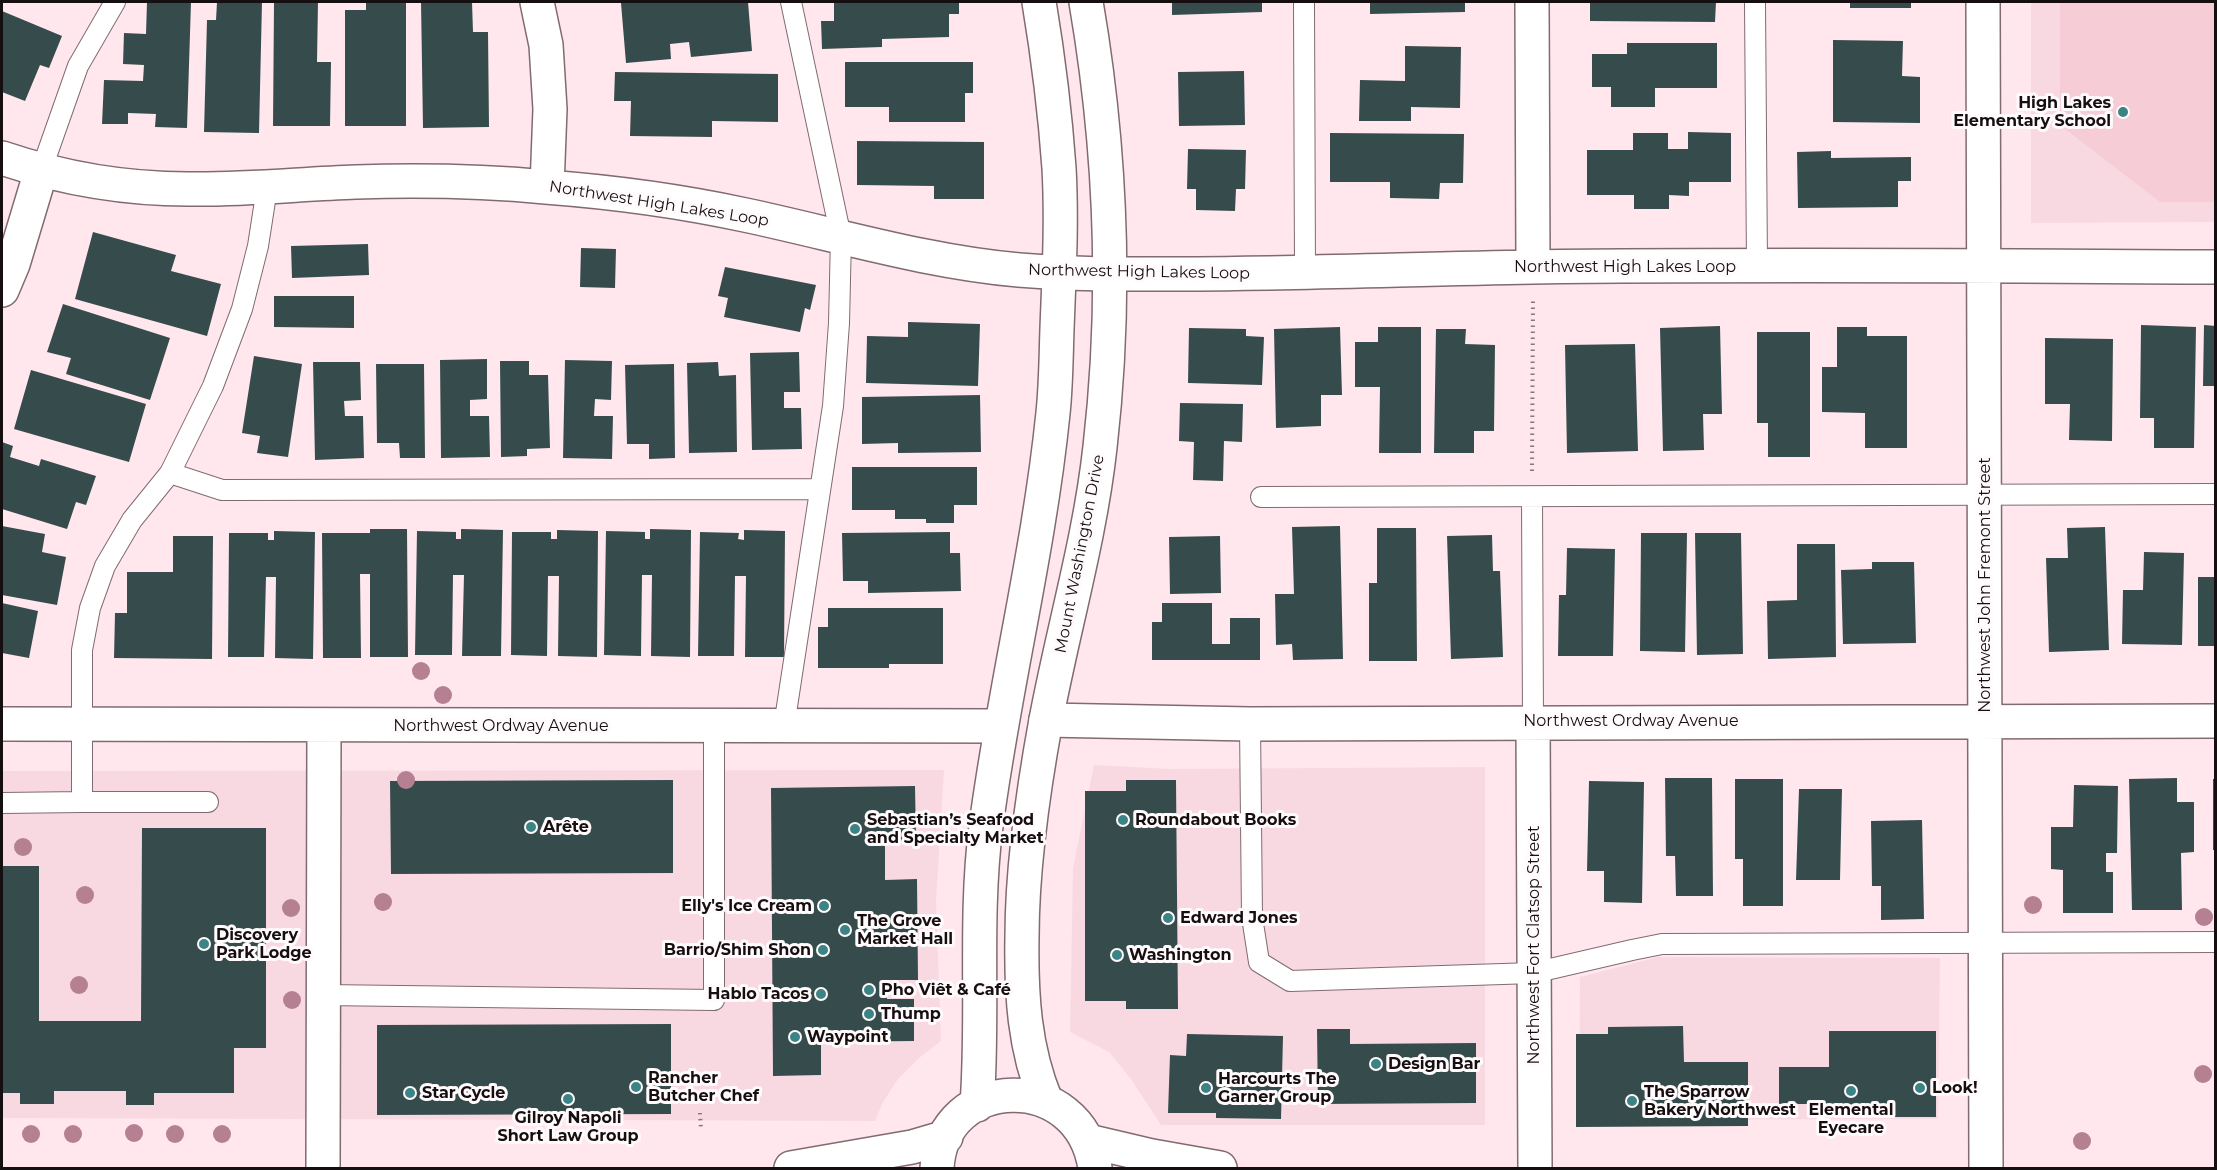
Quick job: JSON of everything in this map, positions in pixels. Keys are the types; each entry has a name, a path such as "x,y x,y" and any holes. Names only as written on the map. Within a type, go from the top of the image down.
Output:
{"street":[{"path":"537,2 546,45 550,109 547,187"},
{"path":"977,1105 981,1040 980,894 986,830 1001,726 1037,535 1053,411 1060,273 1059,166 1039,2"},
{"name":"Mount Washington Drive","path":"1046,1101 1036,1077 1028,1047 1021,981 1022,909 1046,720 1087,528 1100,449 1111,274 1104,139 1086,2"},
{"path":"1532,2 1533,267"},
{"name":"Northwest John Fremont Street","path":"1983,2 1986,1168"},
{"name":"Northwest High Lakes Loop","path":"2,158 41,171 107,183 184,190 267,188 357,182 452,181 547,187 622,195 737,213 953,261 1014,270 1060,273 1305,273 1533,267 2216,267"},
{"path":"2,290 13,264 41,171"},
{"name":"Northwest Ordway Avenue","path":"1046,720 1250,724 2216,721"},
{"name":"Northwest Fort Clatsop Street","path":"1533,722 1535,1168"},
{"name":"Northwest Ordway Avenue","path":"2,724 1001,726"},
{"path":"322,1168 324,726"},
{"path":"937,1168 946,1137 962,1115 977,1105 1010,1095 1046,1101 1070,1116 1080,1127 1091,1155 1152,1156 1220,1168"},
{"path":"791,1168 912,1147 946,1137"}],"lane":[{"path":"41,171 78,66 115,2"},
{"path":"784,726 833,406 839,323 841,237 791,2"},
{"path":"1304,2 1305,273"},
{"path":"1755,2 1757,266"},
{"path":"82,802 82,650 90,608 105,566 132,520 170,473 213,386 242,309 258,246 267,188"},
{"path":"170,473 222,490 819,489"},
{"path":"1261,497 2216,494"},
{"path":"1532,496 1533,722"},
{"path":"1250,724 1252,917 1259,962 1290,981 1533,974 1662,944 2216,942"},
{"path":"323,995 714,1000 714,726"},
{"path":"2,802 208,802"}],"path":[{"path":"1532,496 1533,267"},
{"path":"671,1101 688,1101"},
{"path":"700,1113 701,1129"}],"shaded area":[{"name":"High Lakes Elementary School","path":"2031,2 2215,2 2215,222 2031,223"},
{"name":"High Lakes Elementary School","path":"2060,2 2215,2 2215,202 2160,202 2060,125"},
{"path":"1094,765 1171,769 1485,767 1485,1125 1161,1125 1131,1079 1109,1052 1070,1032 1073,868"},
{"path":"944,770 936,901 941,1041 919,1058 898,1079 883,1102 875,1121 2,1118 2,771"},
{"path":"1658,957 1940,958 1938,1119 1579,1120 1580,977"}],"building":[{"path":"147,2 191,2 187,128 155,127 156,114 128,113 128,124 102,124 104,80 143,81 144,65 123,64 124,33 146,34"},
{"path":"217,2 262,2 259,133 204,132 207,20 216,20"},
{"path":"274,2 318,2 317,62 331,62 330,126 273,126"},
{"path":"366,2 406,2 406,126 345,126 345,10 366,10"},
{"path":"421,2 472,2 473,32 488,32 489,127 423,128"},
{"path":"748,2 752,51 691,57 689,42 670,44 671,59 626,63 621,3"},
{"path":"834,2 959,2 959,14 949,14 949,37 882,39 882,47 822,49 821,21 834,21"},
{"path":"1172,2 1262,2 1262,12 1172,15"},
{"path":"1370,2 1465,2 1465,12 1370,14"},
{"path":"1590,2 1716,2 1715,22 1590,21"},
{"path":"1850,2 1911,2 1911,8 1850,8"},
{"path":"2,11 62,36 49,68 40,65 25,101 2,92"},
{"path":"1833,40 1903,41 1902,76 1920,77 1920,123 1833,122"},
{"path":"1627,43 1717,43 1717,88 1655,88 1655,107 1611,107 1611,87 1592,87 1592,54 1627,54"},
{"path":"1405,46 1461,47 1460,108 1411,107 1411,121 1359,121 1360,80 1405,81"},
{"path":"845,62 973,62 973,93 965,93 965,122 889,122 889,107 845,107"},
{"path":"1244,71 1245,125 1179,126 1178,72"},
{"path":"615,72 778,74 778,122 712,121 712,137 630,136 631,101 614,101"},
{"path":"1688,132 1731,133 1731,182 1689,182 1689,196 1669,195 1669,209 1634,209 1634,195 1587,195 1587,150 1633,150 1633,133 1668,133 1668,149 1688,149"},
{"path":"1330,133 1464,134 1463,183 1440,183 1439,199 1390,198 1390,182 1330,182"},
{"path":"857,141 984,142 984,199 934,199 934,186 857,185"},
{"path":"1188,149 1246,150 1245,189 1236,189 1235,211 1196,210 1196,189 1187,189"},
{"path":"1831,151 1831,158 1911,157 1911,181 1898,181 1898,207 1798,208 1797,152"},
{"path":"93,232 176,255 171,271 221,284 207,336 75,299"},
{"path":"368,244 369,275 292,278 291,246"},
{"path":"581,248 616,249 615,288 580,287"},
{"path":"725,267 816,285 810,310 805,308 800,332 724,317 728,298 718,296"},
{"path":"274,296 354,296 354,328 274,327"},
{"path":"63,304 170,338 150,400 66,374 71,358 47,352"},
{"path":"908,322 980,324 978,386 866,383 867,336 908,337"},
{"path":"2141,325 2196,327 2194,448 2154,448 2154,418 2140,418"},
{"path":"2204,325 2216,326 2216,386 2203,386"},
{"path":"1720,326 1722,414 1703,414 1704,450 1663,451 1660,328"},
{"path":"1340,327 1342,395 1321,395 1321,426 1276,428 1274,329"},
{"path":"1378,327 1421,327 1421,453 1379,453 1380,387 1355,387 1355,342 1378,342"},
{"path":"1837,327 1867,327 1867,336 1907,336 1907,448 1865,448 1865,413 1822,412 1822,367 1837,367"},
{"path":"1189,328 1246,329 1246,336 1264,337 1262,385 1188,383"},
{"path":"1436,329 1466,329 1465,344 1495,345 1494,431 1474,431 1474,453 1434,453"},
{"path":"1757,332 1810,332 1810,457 1768,457 1768,423 1757,423"},
{"path":"2045,338 2113,339 2112,441 2069,440 2070,404 2045,404"},
{"path":"1635,344 1638,451 1567,453 1565,345"},
{"path":"799,352 800,392 784,392 784,408 801,408 802,449 752,450 750,353"},
{"path":"254,356 302,364 288,457 257,453 260,436 242,433"},
{"path":"487,359 487,399 470,400 470,416 489,416 490,457 441,458 440,360"},
{"path":"565,360 612,361 611,400 595,399 594,416 613,416 612,459 563,458"},
{"path":"500,361 529,361 529,375 548,375 550,448 527,449 527,456 501,457"},
{"path":"313,362 360,362 361,400 344,401 345,416 363,416 364,458 315,460"},
{"path":"718,362 719,376 736,375 737,452 689,453 687,363"},
{"path":"376,364 424,364 425,458 400,458 399,443 377,443"},
{"path":"674,364 675,458 649,459 649,444 627,444 625,365"},
{"path":"31,370 146,404 129,462 14,429"},
{"path":"980,395 981,452 898,453 898,443 862,444 862,397"},
{"path":"1180,403 1243,404 1242,442 1224,441 1223,481 1193,480 1194,442 1179,441"},
{"path":"2,442 13,446 10,457 39,466 41,459 96,476 86,505 76,502 67,529 2,509"},
{"path":"852,467 977,467 977,505 954,505 954,523 926,523 926,519 895,519 895,510 852,510"},
{"path":"2,526 45,534 42,552 66,557 57,605 2,595"},
{"path":"1340,526 1343,659 1293,660 1292,644 1276,645 1275,594 1294,594 1292,527"},
{"path":"2105,527 2109,650 2049,652 2046,558 2068,558 2067,528"},
{"path":"1377,528 1416,528 1417,661 1369,661 1369,583 1377,583"},
{"path":"370,529 407,529 408,657 370,657 370,574 360,574 361,658 323,658 322,533 370,533"},
{"path":"461,529 503,530 501,656 462,656 464,575 453,575 452,655 415,655 417,531 456,532 456,539 461,539"},
{"path":"650,529 691,530 690,657 651,656 652,575 642,575 641,656 604,655 606,531 645,532 645,539 650,539"},
{"path":"557,530 598,531 597,657 558,656 559,576 548,576 547,656 511,655 512,532 551,532 551,539 557,539"},
{"path":"744,530 785,531 784,657 745,657 746,576 735,576 734,656 698,656 700,532 739,533 738,539 744,540"},
{"path":"274,531 315,532 313,659 275,658 276,577 266,577 264,657 228,657 229,533 268,533 268,540 274,540"},
{"path":"950,532 950,553 960,553 961,591 868,593 868,581 843,581 842,533"},
{"path":"1641,533 1687,533 1685,652 1640,651"},
{"path":"1695,533 1741,533 1743,654 1697,655"},
{"path":"1492,535 1493,571 1500,571 1503,657 1451,659 1447,536"},
{"path":"173,536 213,536 212,659 114,658 115,613 127,613 127,572 173,572"},
{"path":"1220,536 1221,593 1170,594 1169,537"},
{"path":"1797,544 1835,544 1836,657 1768,659 1767,601 1797,600"},
{"path":"1567,548 1615,549 1613,656 1558,656 1559,595 1566,595"},
{"path":"2144,552 2184,553 2182,645 2122,644 2123,590 2143,590"},
{"path":"1872,562 1914,562 1916,643 1843,644 1841,570 1872,569"},
{"path":"2198,577 2216,577 2216,646 2198,646"},
{"path":"2,603 38,611 29,658 2,653"},
{"path":"1162,603 1212,603 1212,644 1230,644 1230,618 1260,618 1260,660 1152,660 1152,622 1162,622"},
{"path":"828,608 943,608 943,664 889,664 889,668 818,668 818,627 828,627"},
{"path":"1665,778 1712,778 1713,896 1676,896 1675,856 1666,856"},
{"path":"2177,778 2177,802 2194,802 2194,852 2181,853 2182,910 2132,910 2129,779"},
{"path":"1735,779 1783,779 1783,906 1743,906 1743,859 1735,859"},
{"path":"2213,779 2216,779 2216,850 2213,850"},
{"name":"Arête","path":"673,780 673,873 391,874 390,781"},
{"path":"1126,780 1176,780 1178,1009 1126,1009 1126,1001 1085,1001 1085,791 1126,791"},
{"path":"1589,781 1644,782 1642,903 1604,902 1604,871 1587,871"},
{"path":"2074,785 2118,786 2117,853 2106,853 2106,872 2113,872 2113,913 2063,913 2063,870 2051,869 2051,827 2073,827"},
{"name":"The Grove Market Hall","path":"915,786 916,841 885,842 885,880 917,879 918,980 887,980 887,999 914,999 914,1041 821,1042 821,1075 773,1076 771,788"},
{"path":"1799,789 1842,789 1840,880 1796,880"},
{"path":"1922,820 1924,919 1881,920 1881,886 1872,886 1871,821"},
{"name":"Discovery Park Lodge","path":"142,828 266,828 266,1048 234,1048 234,1093 154,1093 154,1105 126,1105 126,1091 54,1091 54,1104 20,1104 20,1093 2,1093 2,866 39,866 39,1021 141,1021"},
{"path":"671,1024 671,1114 377,1115 377,1025"},
{"path":"1683,1026 1684,1062 1748,1062 1748,1126 1576,1127 1576,1034 1608,1034 1608,1027"},
{"path":"1317,1029 1350,1029 1350,1044 1476,1043 1476,1103 1318,1104"},
{"path":"1829,1031 1936,1031 1936,1117 1809,1117 1809,1104 1779,1104 1779,1067 1829,1067"},
{"path":"1187,1034 1283,1036 1281,1119 1216,1118 1216,1113 1168,1113 1170,1055 1186,1056"}],"place":[{"name":"High Lakes Elementary School","path":"2123,112"},
{"name":"Roundabout Books","path":"1123,820"},
{"name":"Arête","path":"531,827"},
{"name":"Sebastian’s Seafood and Specialty Market","path":"855,829"},
{"name":"Elly's Ice Cream","path":"824,906"},
{"name":"Edward Jones","path":"1168,918"},
{"name":"The Grove Market Hall","path":"845,930"},
{"name":"Discovery Park Lodge","path":"204,944"},
{"name":"Barrio/Shim Shon","path":"823,950"},
{"name":"Washington","path":"1117,955"},
{"name":"Pho Viêt & Café","path":"869,990"},
{"name":"Hablo Tacos","path":"821,994"},
{"name":"Thump","path":"869,1014"},
{"name":"Waypoint","path":"795,1037"},
{"name":"Design Bar","path":"1376,1064"},
{"name":"Rancher Butcher Chef","path":"636,1087"},
{"name":"Harcourts The Garner Group","path":"1206,1088"},
{"name":"Look!","path":"1920,1088"},
{"name":"Elemental Eyecare","path":"1851,1091"},
{"name":"Star Cycle","path":"410,1093"},
{"name":"Gilroy Napoli Short Law Group","path":"568,1099"},
{"name":"The Sparrow Bakery Northwest","path":"1632,1101"}]}
